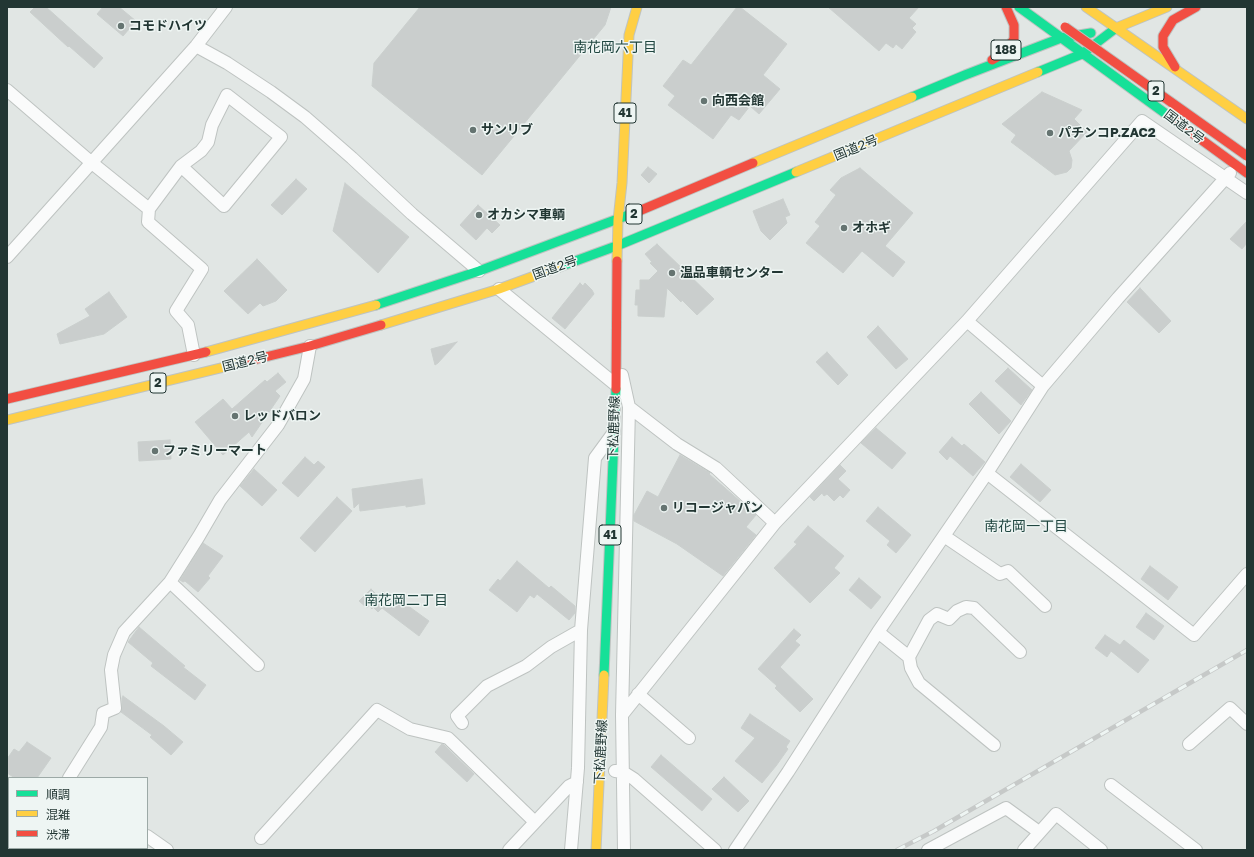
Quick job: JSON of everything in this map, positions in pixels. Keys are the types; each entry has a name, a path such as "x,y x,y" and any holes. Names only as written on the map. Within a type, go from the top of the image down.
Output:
{"main road":[{"name":"下松鹿野線","path":"596,850 616,385 619,245 618,220 622,183 629,35 637,7"},
{"name":"188","path":"965,75 1004,53 1014,39 1014,25 1006,7"},
{"path":"1019,7 1082,54"},
{"path":"1086,7 1116,28 1168,7"},
{"path":"1177,69 1163,47 1163,36 1173,20 1196,7"},
{"name":"国道2号","path":"1062,25 1247,154"},
{"name":"国道2号","path":"7,399 194,354 370,307 479,271 618,220 965,75 1061,38 1116,28"},
{"name":"国道2号","path":"7,420 310,346 499,289 619,245 1082,54 1116,28"},
{"name":"2","path":"1116,28 1247,119"},
{"name":"国道2号","path":"1082,54 1247,174"}],"street":[{"path":"7,257 196,46 226,7"},
{"path":"196,46 226,62 265,87 305,117 412,214 479,271"},
{"path":"7,90 92,163 149,209"},
{"path":"181,166 224,206 281,137 227,95 212,125 208,142 200,151 181,166 149,209 148,222 202,269 176,311 188,325 194,354"},
{"path":"622,715 775,523 967,321 1142,121 1247,193"},
{"path":"735,850 788,772 878,632 987,473 1043,386 1118,298 1247,154"},
{"path":"499,289 616,385"},
{"path":"967,321 1043,386"},
{"path":"70,777 101,727 104,714 115,708 111,670 114,655 124,632 170,582 200,536 220,500 278,425 304,379 310,346"},
{"path":"616,346 629,407 622,715 619,772 624,850"},
{"path":"629,407 677,444 716,468 775,523"},
{"path":"571,850 577,782 583,768 581,630 595,458 614,432"},
{"path":"987,473 1194,635 1247,574"},
{"path":"944,536 1000,574 1008,571 1045,606"},
{"path":"170,582 258,665"},
{"path":"994,745 919,683 911,668 909,657 929,620 937,614 949,619 957,611 966,607 974,608 1020,652"},
{"path":"462,723 457,716 487,686 526,666 551,647 581,630"},
{"path":"878,632 909,657"},
{"path":"638,694 689,738"},
{"path":"1189,744 1230,708 1247,724"},
{"path":"261,838 377,710 410,729 448,738 534,822"},
{"path":"619,772 634,779 715,850"},
{"path":"509,850 569,786 577,782"},
{"path":"1111,785 1196,850"},
{"path":"928,850 1006,808 1039,832"},
{"path":"1024,850 1056,814 1102,850"},
{"path":"148,837 167,850"}],"building":[{"path":"35,7 46,7 103,58 94,68 69,46 68,47 30,12"},
{"name":"コモドハイツ","path":"103,7 119,7 136,21 123,36 97,14"},
{"name":"サンリブ","path":"420,7 611,7 605,25 482,175 372,86 374,63"},
{"path":"737,7 740,7 787,44 763,75 780,89 759,114 750,106 739,120 731,115 713,139 668,105 675,96 663,86 683,60 691,65"},
{"path":"828,7 919,7 909,18 916,24 912,28 916,32 902,49 896,44 893,48 886,43 879,51"},
{"name":"パチンコP.ZAC2","path":"1042,92 1082,110 1074,119 1087,132 1069,151 1072,160 1071,168 1067,172 1055,175 1011,142 1016,135 1002,124"},
{"path":"648,167 657,174 649,183 641,175"},
{"path":"860,168 913,213 885,246 905,262 893,277 862,251 843,273 806,243 820,226 815,222 836,195 830,190 841,178"},
{"path":"296,179 307,189 282,215 271,205"},
{"path":"345,183 409,237 378,273 333,231"},
{"path":"783,199 790,215 785,217 787,223 770,240 761,231 753,211"},
{"name":"オカシマ車輌","path":"478,205 500,225 492,233 487,228 476,240 460,225"},
{"path":"1247,221 1247,243 1242,249 1230,239"},
{"path":"657,244 714,299 697,315 667,288 664,317 638,316 638,305 635,305 636,290 640,290 640,280 649,280 658,271 650,263 652,262 645,254"},
{"path":"257,259 287,290 276,301 263,306 260,303 248,314 224,291"},
{"path":"580,283 583,286 585,283 594,294 565,329 552,318"},
{"path":"1140,288 1171,321 1159,333 1127,302"},
{"path":"109,292 127,317 104,334 60,344 57,334 90,316 85,309"},
{"path":"878,326 908,359 896,369 867,337"},
{"path":"457,342 438,363 435,365 431,349"},
{"path":"827,352 848,375 838,385 816,362"},
{"path":"1008,368 1032,390 1021,405 995,381"},
{"name":"レッドバロン","path":"278,373 286,382 275,391 280,396 252,437 249,432 223,455 195,422 223,399 232,409 265,380 267,382"},
{"path":"981,392 1011,421 999,434 969,404"},
{"path":"876,428 906,453 892,469 861,443"},
{"path":"952,437 962,446 964,444 985,462 973,476 950,456 947,460 939,452"},
{"path":"170,440 171,459 139,461 138,442"},
{"path":"680,455 710,473 709,474 756,515 746,527 756,535 723,576 677,544 634,521 634,515 647,491 658,497"},
{"path":"305,457 314,465 318,461 325,467 298,497 282,483"},
{"path":"1021,464 1051,490 1040,502 1010,477"},
{"path":"840,465 846,471 838,479 850,490 843,498 840,495 834,501 827,494 824,496 822,493 814,501 810,497"},
{"path":"254,469 277,490 262,506 240,486"},
{"path":"422,479 425,504 360,511 359,503 354,508 352,489"},
{"path":"337,497 352,511 315,552 300,538"},
{"path":"878,507 911,535 896,553 887,545 890,541 866,521"},
{"path":"808,526 844,556 834,568 840,573 810,603 774,568 797,544 794,542"},
{"path":"203,543 223,556 208,576 210,578 198,592 185,581 183,582 180,580"},
{"path":"517,561 549,588 551,586 575,606 575,613 569,620 537,594 534,598 530,595 517,612 489,590 498,579 500,581"},
{"path":"1150,566 1178,587 1168,600 1141,579"},
{"path":"859,578 881,597 871,609 849,590"},
{"path":"371,589 378,596 383,591 396,605 400,600 429,621 419,636 382,608 378,612 373,607 372,609 369,606 367,608 359,601"},
{"path":"1146,613 1164,626 1154,640 1136,627"},
{"path":"139,627 185,666 183,667 206,685 195,700 151,666 153,663 128,642"},
{"path":"794,629 801,635 795,641 800,645 780,667 813,699 800,712 775,688 777,686 758,669"},
{"path":"1105,635 1120,645 1124,640 1149,660 1138,673 1111,651 1107,657 1095,648"},
{"path":"123,696 183,742 171,755 150,737 152,735 121,712"},
{"path":"750,714 790,741 786,747 788,749 762,783 735,761 755,738 741,728"},
{"path":"27,742 51,758 38,777 13,777 7,773 7,759 14,749 19,752"},
{"path":"442,744 474,774 467,782 435,752"},
{"path":"661,755 712,799 702,811 651,767"},
{"path":"724,777 749,801 738,812 712,789"}],"railway":[{"path":"897,850 934,831 1247,650"}],"traffic: fast":[{"path":"1019,7 1173,119"},
{"path":"1038,72 1082,54 1116,28"},
{"path":"912,97 1061,38 1091,33"},
{"path":"559,267 619,245 796,172"},
{"path":"376,305 479,271 639,211"},
{"path":"604,675 616,389"}],"traffic: slow":[{"path":"617,261 629,35 637,7"},
{"path":"1086,7 1247,119"},
{"path":"1116,28 1167,7"},
{"path":"796,172 1038,72"},
{"path":"753,163 912,97"},
{"path":"381,325 499,289 559,267"},
{"path":"206,352 376,305"},
{"path":"7,420 245,362"},
{"path":"596,850 604,675"}],"traffic: jam":[{"path":"992,60 1004,53 1014,39 1014,25 1006,7"},
{"path":"1175,67 1163,47 1163,36 1173,20 1196,7"},
{"path":"1065,27 1247,156"},
{"path":"1173,119 1247,173"},
{"path":"639,211 753,163"},
{"path":"616,389 617,261"},
{"path":"245,362 310,346 381,325"},
{"path":"7,399 206,352"}],"place":[{"name":"コモドハイツ","path":"121,26"},
{"name":"向西会館","path":"704,101"},
{"name":"サンリブ","path":"473,130"},
{"name":"パチンコP.ZAC2","path":"1050,133"},
{"name":"オカシマ車輌","path":"479,215"},
{"name":"オホギ","path":"844,228"},
{"name":"温品車輌センター","path":"672,273"},
{"name":"レッドバロン","path":"235,416"},
{"name":"ファミリーマート","path":"155,451"},
{"name":"リコージャパン","path":"664,508"}],"district":[{"name":"南花岡六丁目","path":"615,48"},
{"name":"南花岡一丁目","path":"1026,527"},
{"name":"南花岡二丁目","path":"406,601"}]}
